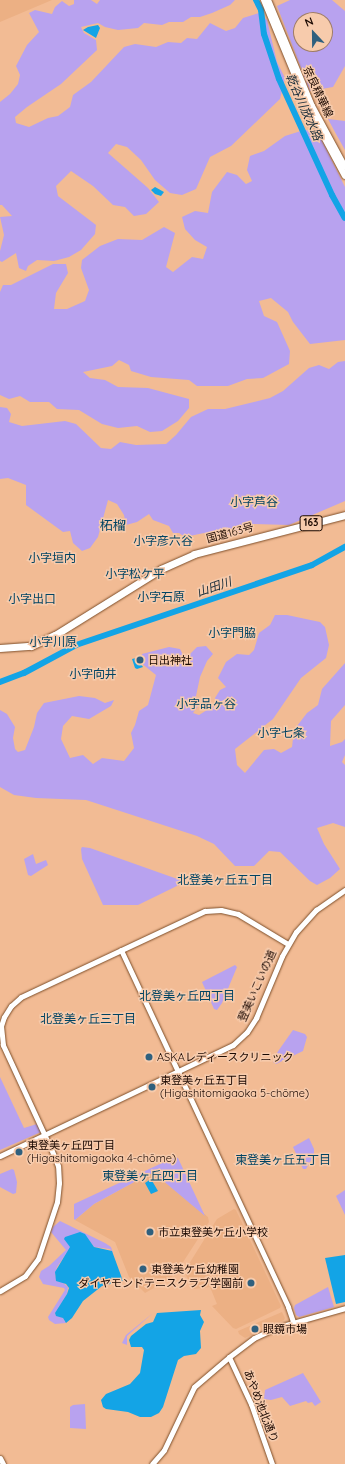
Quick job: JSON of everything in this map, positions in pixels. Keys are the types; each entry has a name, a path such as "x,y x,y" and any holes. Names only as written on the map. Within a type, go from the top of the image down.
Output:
{"highway":[{"name":"国道163号","path":"0,648 23,648 43,641 161,569 194,554 345,515"}],"main road":[{"name":"奈良精華線","path":"264,0 273,16 312,106 345,167"},
{"name":"奈良精華線","path":"268,0 308,106 345,176"}],"street":[{"name":"登美いこいの道","path":"0,1156 228,1049 247,1032 256,1018 277,966 296,932 316,910 345,890"},
{"path":"0,1291 20,1280 35,1264 42,1250 57,1202 58,1172 56,1160 3,1045 1,1031 4,1017 11,1006 21,997 200,913 216,910 230,911 242,916 288,944"},
{"path":"121,950 288,1307 294,1323"},
{"path":"152,1464 164,1450 194,1387 230,1358 259,1335 294,1323 345,1309"},
{"path":"155,1464 162,1457 170,1444 195,1389 230,1358"},
{"name":"あやめ池北通り","path":"230,1358 251,1404 272,1464"},
{"path":"0,1458 3,1464"}],"shaded area":[{"path":"0,0 52,0 0,22"},
{"path":"74,0 91,0 97,4 100,0 235,0 230,5 212,13 200,17 191,17 183,22 169,22 162,25 144,23 138,28 118,30 105,27 98,23 81,27 84,33 96,40 97,50 61,84 15,117 16,123 29,127 48,118 58,116 70,107 73,95 91,82 124,47 135,44 156,47 168,42 181,43 187,38 197,39 210,23 226,31 235,28 243,18 259,13 267,20 277,62 285,78 280,99 231,146 210,157 196,189 182,195 170,193 155,180 141,160 127,147 116,144 108,153 148,188 159,202 146,214 134,216 125,207 113,205 93,186 71,171 56,186 58,196 96,225 95,234 81,250 69,257 54,261 37,260 28,266 26,271 19,268 16,253 2,262 0,261 0,251 4,235 0,217 12,216 2,205 0,205 0,102 10,94 18,84 20,75 16,66 27,45 39,32 29,13 35,10 52,14 55,7 62,1 69,6 74,4"},
{"path":"290,0 332,0 345,11 345,66 333,87 310,91 295,52 333,52 333,12 293,12 293,47 277,6"},
{"path":"328,119 345,121 345,150 336,134"},
{"path":"304,130 315,131 319,135 345,187 345,340 310,344 293,322 288,312 271,298 259,301 264,316 277,322 290,351 289,364 263,378 247,379 228,386 197,386 189,380 151,377 131,371 129,365 119,360 112,366 83,372 90,378 105,380 118,387 148,388 189,399 189,408 178,421 162,431 150,432 137,426 118,428 102,424 79,410 57,409 49,402 30,402 20,396 9,399 0,395 0,292 3,285 11,285 53,264 66,264 68,273 56,293 54,309 67,309 85,301 89,290 81,268 82,260 100,246 118,239 142,240 164,227 175,233 166,267 173,272 192,257 203,259 207,247 195,240 185,229 182,217 195,211 208,213 212,192 227,172 237,175 246,184 252,181 247,170 250,156 264,151 285,136"},
{"path":"345,361 345,501 289,525 253,524 242,532 214,537 204,533 185,537 179,533 173,533 169,526 153,520 149,514 137,522 126,525 124,515 117,504 108,500 98,537 90,548 82,551 73,543 70,531 63,532 26,505 26,485 8,478 0,479 0,407 7,408 11,414 9,422 22,426 65,421 76,424 101,448 111,449 120,442 136,445 166,444 176,435 191,417 208,409 225,409 270,398 283,391 309,368 319,365 329,369 338,362"},
{"path":"275,615 287,615 320,622 325,627 329,645 326,658 301,678 273,719 235,749 237,765 245,773 264,750 274,749 281,753 292,747 294,730 307,713 318,705 322,689 345,663 345,705 331,721 330,746 342,742 345,739 345,755 342,762 345,765 345,827 333,823 317,828 324,844 340,869 330,878 317,885 310,881 280,852 269,851 254,866 235,866 214,844 197,836 86,800 36,798 14,795 0,787 0,710 7,714 15,727 13,738 15,749 18,752 25,750 34,727 37,713 44,703 79,696 95,698 105,703 114,700 111,706 89,719 72,716 63,726 61,739 70,758 83,755 93,764 102,758 124,761 134,748 131,733 139,711 148,705 156,675 141,663 142,654 169,647 180,649 183,655 189,655 197,647 206,646 213,654 207,661 200,677 196,696 198,706 193,713 199,715 215,705 215,698 220,690 226,687 218,678 226,662 237,654 249,655 254,650 259,633 270,625"},
{"path":"82,847 90,848 183,881 183,883 138,905 103,905 82,859"},
{"path":"33,854 36,864 46,860 48,865 31,876 28,875 24,859"},
{"path":"235,965 237,967 222,1003 217,1010 214,1009 202,982"},
{"path":"293,1030 305,1034 307,1037 303,1051 276,1064 273,1062 274,1057"},
{"path":"0,1077 24,1128 37,1124 41,1132 0,1150"},
{"path":"309,1138 314,1149 314,1155 306,1169 303,1169 293,1147"},
{"path":"175,1157 178,1158 205,1216 155,1174 149,1174 94,1204 75,1220 74,1219 74,1204"},
{"path":"12,1169 14,1170 17,1182 16,1193 13,1194 0,1187 0,1174"},
{"name":"市立東登美ケ丘小学校","path":"149,1174 155,1174 208,1217 209,1222 176,1273 168,1280 145,1293 129,1277 115,1242 75,1220 94,1204"},
{"path":"345,1190 345,1215 336,1196"},
{"path":"234,1209 236,1210 281,1306 280,1308 236,1329 233,1328 212,1306 217,1304 210,1287 194,1289 184,1272 217,1219"},
{"path":"60,1221 105,1243 111,1247 113,1253 110,1249 94,1247 88,1239 72,1236 67,1238 71,1247 57,1267 55,1276 68,1287 67,1294 55,1314 63,1318 66,1323 55,1324 49,1320 48,1317 65,1290 64,1288 43,1284 39,1277 41,1271 49,1266 66,1250 51,1232 53,1227"},
{"path":"328,1287 334,1307 299,1317 296,1315 294,1308 295,1305"},
{"path":"282,1312 285,1318 284,1320 245,1338 239,1334 238,1331"},
{"path":"153,1313 127,1336 127,1345 122,1343 126,1335"},
{"path":"303,1373 321,1402 315,1406 312,1402 308,1403 306,1401 290,1406 282,1397 271,1400 264,1399 265,1390"},
{"path":"85,1404 86,1429 70,1428 70,1407 73,1405"}],"water":[{"path":"98,25 100,28 96,38 83,30 88,27"},
{"path":"155,187 164,192 161,196 155,194 151,190"},
{"path":"136,658 143,667 137,669 135,668 132,659"},
{"path":"151,1179 158,1191 151,1194 145,1183"},
{"path":"80,1232 85,1234 94,1247 112,1251 123,1281 102,1286 83,1301 72,1318 66,1323 63,1318 56,1316 55,1313 69,1288 66,1284 56,1281 55,1272 70,1247 64,1239 65,1237"},
{"path":"345,1255 345,1302 336,1304 325,1258"},
{"path":"201,1310 200,1315 204,1322 200,1331 201,1348 196,1354 184,1356 178,1360 163,1407 159,1413 151,1417 140,1417 128,1412 106,1409 103,1407 101,1400 106,1394 130,1384 140,1373 144,1350 142,1347 131,1347 129,1340 131,1336 146,1324 153,1322 157,1313"}],"waterway":[{"name":"乾谷川放水路","path":"256,0 261,10 264,34 279,79 332,195 345,218"},
{"name":"山田川","path":"0,682 24,673 76,645 312,565 345,547"}],"place":[{"name":"日出神社","path":"140,660"},
{"name":"ASKAレディースクリニック","path":"149,1057"},
{"name":"東登美ヶ丘五丁目 (Higashitomigaoka 5-chōme)","path":"152,1087"},
{"name":"東登美ヶ丘四丁目 (Higashitomigaoka 4-chōme)","path":"19,1152"},
{"name":"市立東登美ケ丘小学校","path":"150,1232"},
{"name":"東登美ケ丘幼稚園","path":"143,1269"},
{"name":"ダイヤモンドテニスクラブ学園前","path":"251,1283"},
{"name":"眼鏡市場","path":"255,1329"}],"district":[{"name":"小字芦谷","path":"254,502"},
{"name":"柘榴","path":"113,525"},
{"name":"小字彦六谷","path":"163,541"},
{"name":"小字垣内","path":"52,558"},
{"name":"小字松ケ平","path":"135,574"},
{"name":"小字石原","path":"161,597"},
{"name":"小字出口","path":"32,599"},
{"name":"小字門脇","path":"232,633"},
{"name":"小字川原","path":"53,642"},
{"name":"小字向井","path":"93,674"},
{"name":"小字品ヶ谷","path":"206,704"},
{"name":"小字七条","path":"281,733"},
{"name":"北登美ヶ丘五丁目","path":"225,880"},
{"name":"北登美ヶ丘四丁目","path":"187,996"},
{"name":"北登美ヶ丘三丁目","path":"88,1019"},
{"name":"東登美ヶ丘五丁目","path":"283,1160"},
{"name":"東登美ヶ丘四丁目","path":"150,1176"}]}
